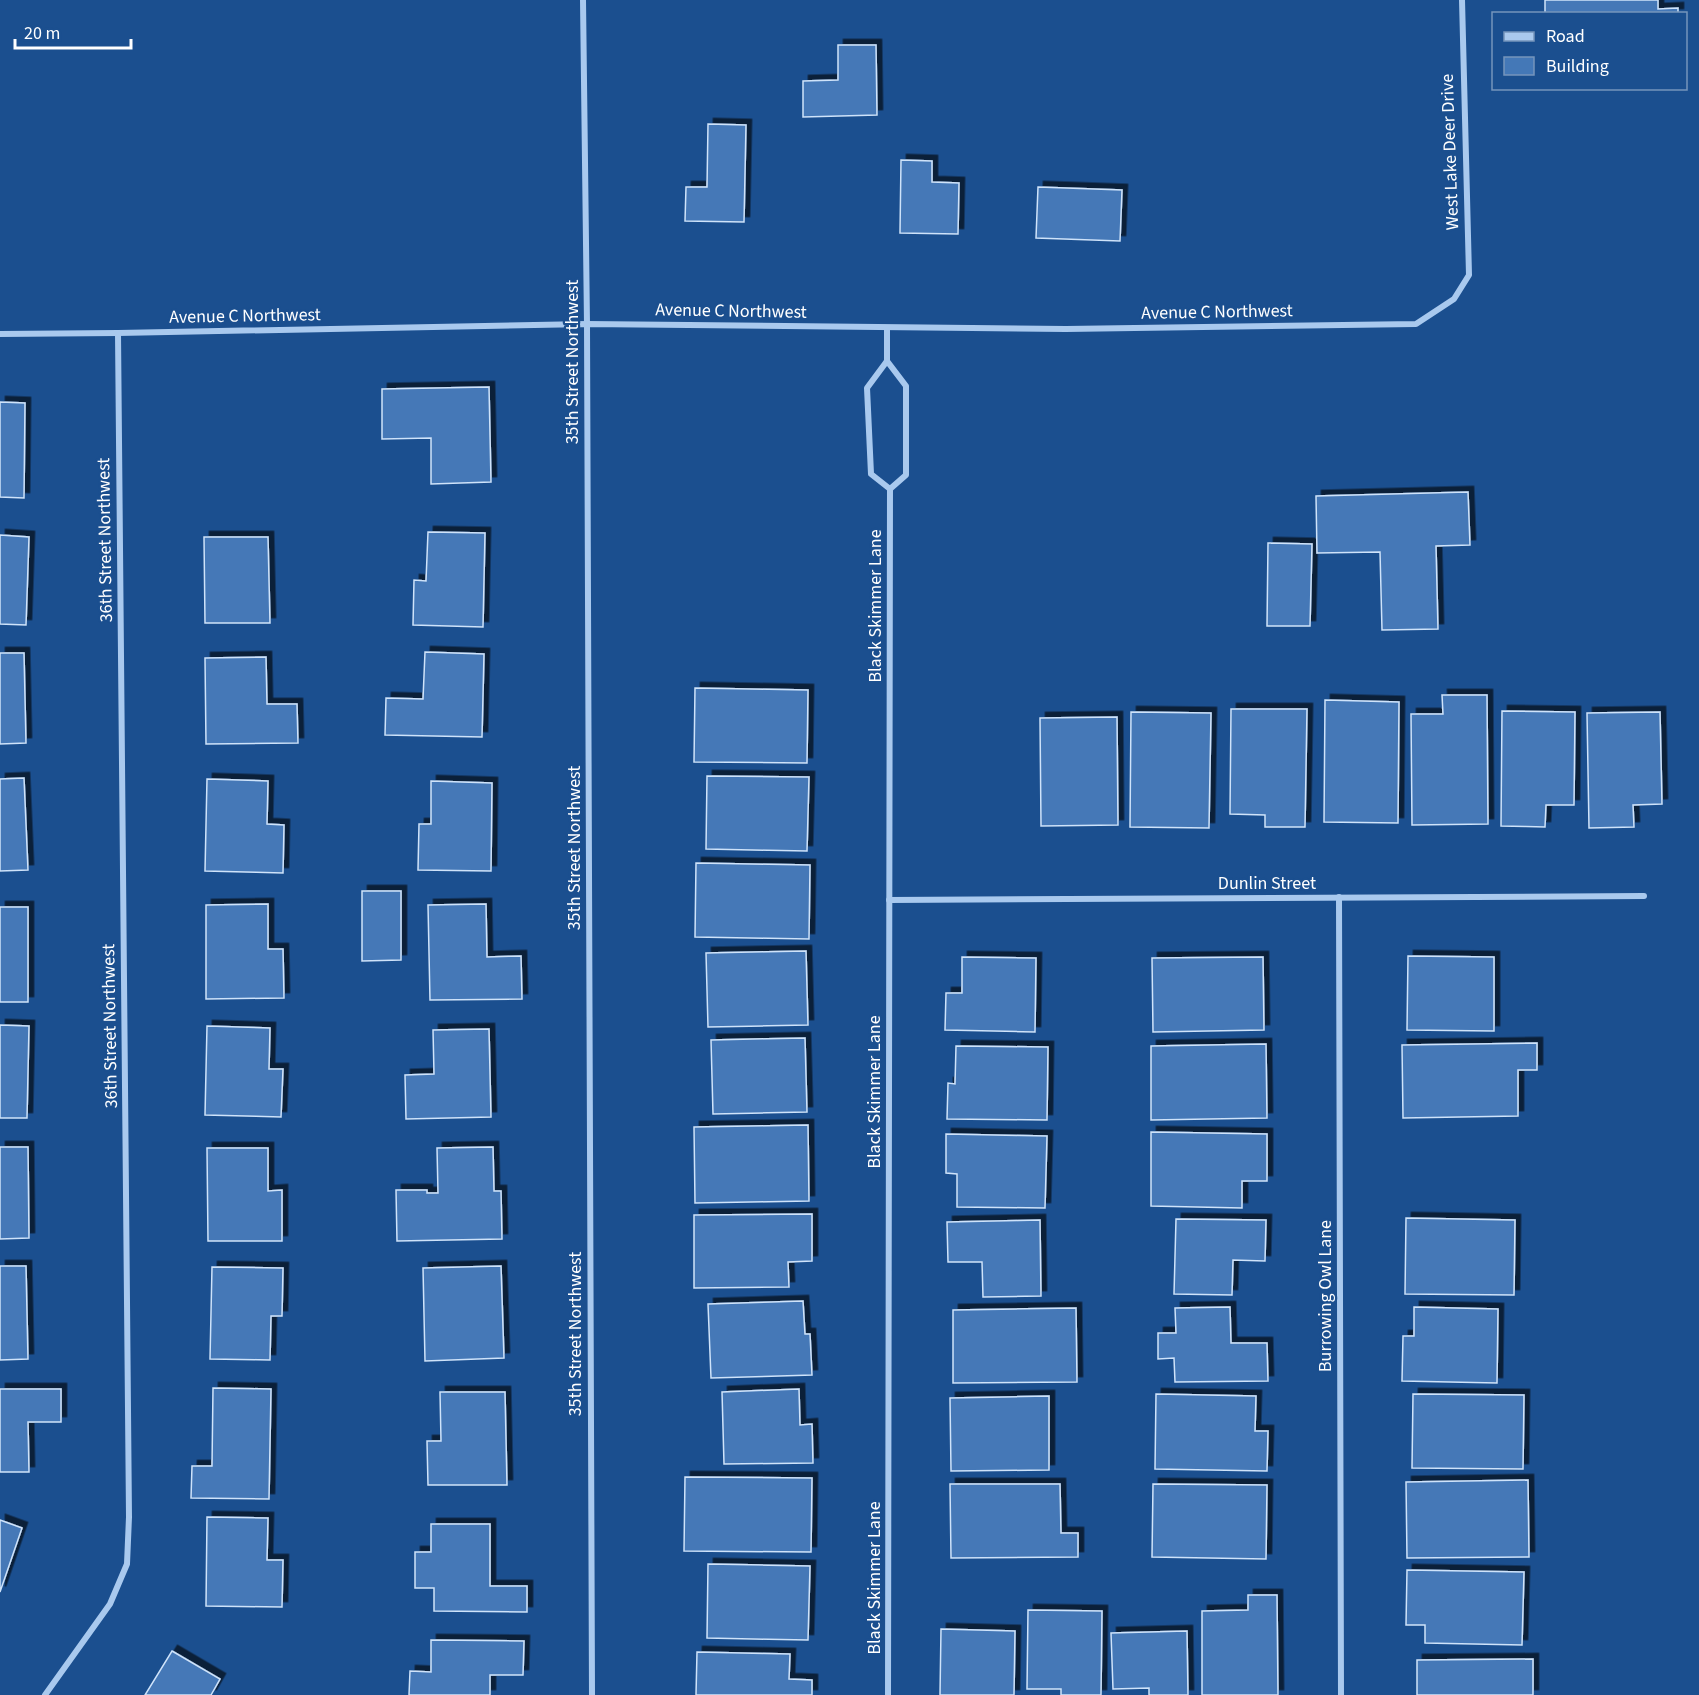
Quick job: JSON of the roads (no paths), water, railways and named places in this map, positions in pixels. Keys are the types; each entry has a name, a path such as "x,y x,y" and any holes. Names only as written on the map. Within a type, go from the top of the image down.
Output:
{"street":[{"name":"35th Street Northwest","path":"583,0 587,324 591,1695"},
{"name":"West Lake Deer Drive","path":"1454,299 1469,275 1462,0"},
{"name":"Avenue C Northwest","path":"0,334 587,324 1066,329 1416,324 1454,299"},
{"path":"887,328 887,361 867,388 871,474 890,489 906,475 906,386 887,361"},
{"name":"36th Street Northwest","path":"45,1695 110,1604 127,1564 129,1517 118,333"},
{"name":"Black Skimmer Lane","path":"888,1695 890,489"},
{"name":"Dunlin Street","path":"889,900 1644,896"},
{"name":"Burrowing Owl Lane","path":"1339,897 1341,1695"}]}
